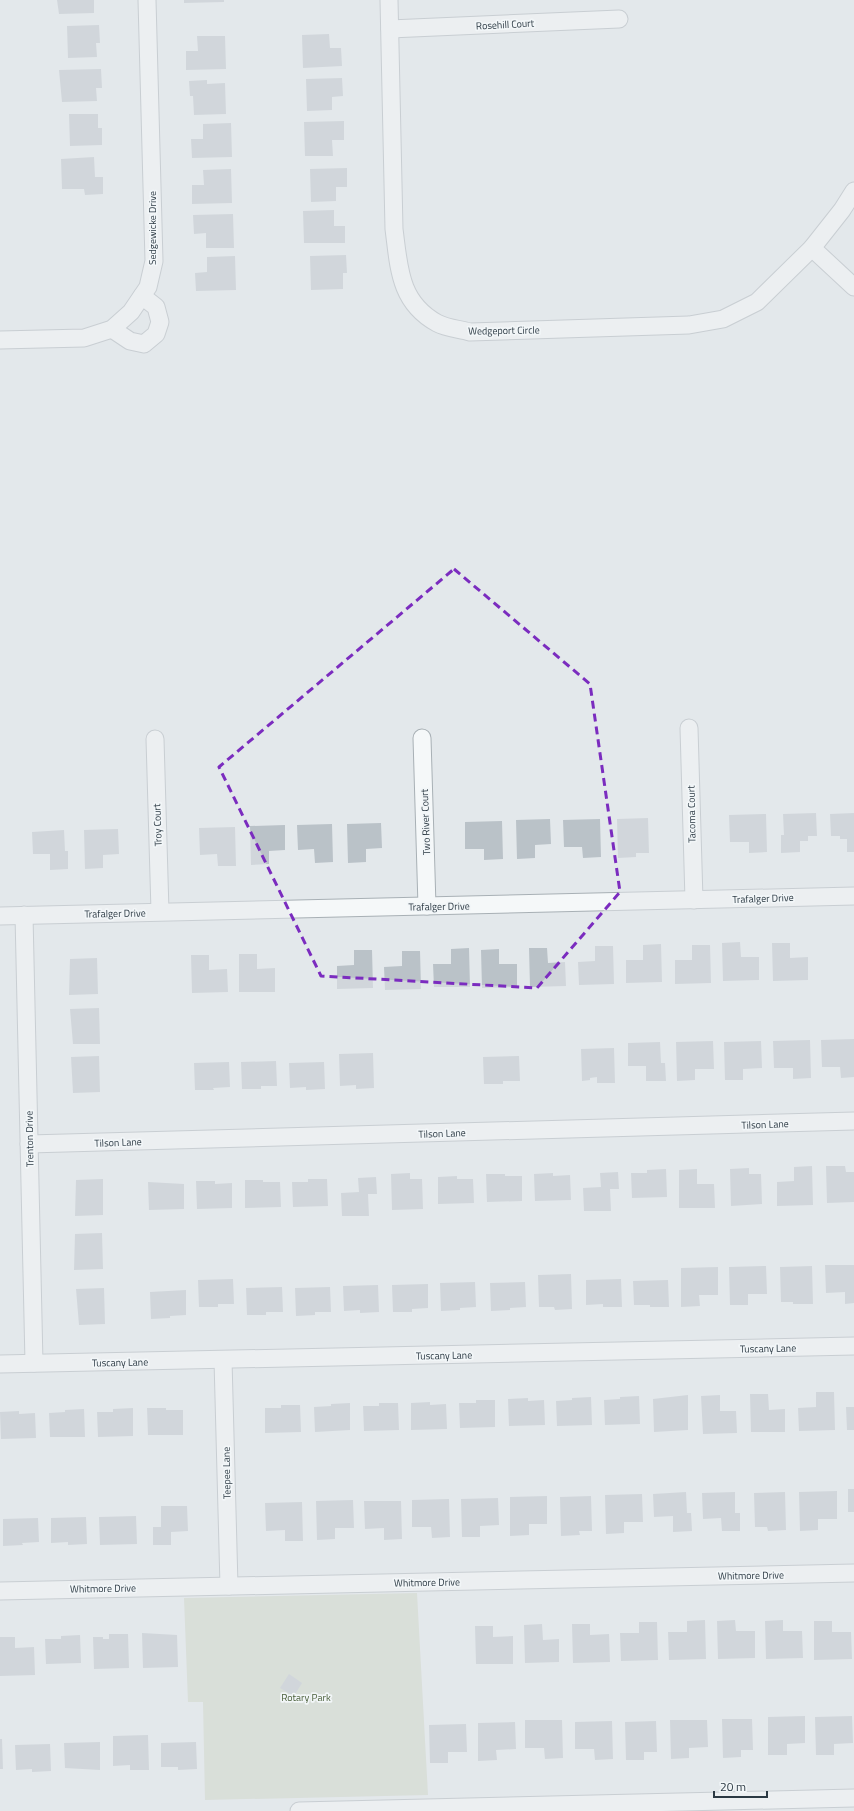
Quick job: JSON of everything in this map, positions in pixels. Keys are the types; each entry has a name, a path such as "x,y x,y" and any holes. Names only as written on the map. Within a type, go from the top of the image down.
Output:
{"street":[{"name":"Sedgewicke Drive","path":"0,340 84,338 112,329 131,312 148,287 154,261 147,0"},
{"name":"Wedgeport Circle","path":"389,0 394,229 398,261 404,287 417,308 438,323 470,332 689,325 723,319 757,302 812,248 842,210 854,191"},
{"name":"Rosehill Court","path":"390,29 619,19"},
{"path":"812,248 854,287"},
{"path":"112,329 130,341 144,344 156,334 160,322 156,307 142,296"},
{"name":"Tacoma Court","path":"689,728 694,900"},
{"name":"Two River Court","path":"422,738 427,906"},
{"name":"Troy Court","path":"155,739 160,911"},
{"name":"Trafalger Drive","path":"0,916 160,911 854,896"},
{"name":"Trenton Drive","path":"24,915 34,1364"},
{"name":"Tilson Lane","path":"29,1144 854,1121"},
{"name":"Tuscany Lane","path":"0,1364 854,1346"},
{"name":"Teepee Lane","path":"223,1360 229,1586"},
{"name":"Whitmore Drive","path":"0,1590 854,1572"},
{"path":"299,1811 787,1805 854,1798"}],"highlighted area":[{"path":"454,569 590,684 620,892 537,988 321,976 219,767"}],"green space":[{"name":"Rotary Park","path":"417,1593 428,1795 205,1800 203,1702 188,1702 184,1598"}],"building":[{"path":"57,0 94,0 94,13 59,14"},
{"path":"184,0 224,0 224,2 184,3"},
{"path":"99,25 100,43 96,43 97,57 68,58 67,26"},
{"path":"329,34 330,48 341,48 342,66 303,68 302,35"},
{"path":"197,36 225,36 226,69 186,70 186,51 198,51"},
{"path":"101,69 102,88 96,88 97,101 62,102 59,70"},
{"path":"342,78 343,96 332,97 332,110 307,111 306,79"},
{"path":"207,80 207,84 225,83 226,114 194,115 193,96 190,96 189,81"},
{"path":"69,114 98,114 98,128 102,128 102,145 70,146"},
{"path":"344,121 344,140 332,140 333,156 305,156 304,122"},
{"path":"231,123 232,157 192,158 191,139 203,139 203,124"},
{"path":"94,157 95,177 103,177 103,194 85,195 84,189 62,189 61,159"},
{"path":"347,168 347,187 336,187 336,201 311,202 310,169"},
{"path":"231,169 232,203 192,204 192,185 204,185 203,170"},
{"path":"334,210 334,226 345,226 345,243 304,243 303,211"},
{"path":"233,214 234,248 206,248 206,233 194,234 193,215"},
{"path":"346,255 347,273 343,273 343,289 311,290 310,256"},
{"path":"235,256 236,290 196,291 195,273 207,272 207,257"},
{"path":"816,813 817,836 808,836 808,841 800,841 800,852 781,853 781,835 784,835 783,814"},
{"path":"854,813 854,852 847,852 847,839 840,839 840,836 831,836 830,814"},
{"path":"766,814 767,852 749,853 749,842 730,842 729,815"},
{"path":"648,818 649,853 636,853 636,857 618,858 617,819"},
{"path":"550,819 551,844 535,845 535,858 517,859 516,820"},
{"path":"600,819 601,857 583,858 582,847 564,847 563,820"},
{"path":"502,821 503,859 484,860 484,849 465,849 465,822"},
{"path":"381,823 382,848 366,849 366,862 348,863 347,824"},
{"path":"332,824 333,862 315,863 314,849 298,850 297,825"},
{"path":"285,825 285,850 269,851 269,864 251,865 250,826"},
{"path":"235,827 236,866 218,866 217,854 200,855 199,828"},
{"path":"118,829 119,854 103,855 103,868 85,869 84,830"},
{"path":"64,830 65,851 68,851 68,869 50,870 50,854 33,854 32,832"},
{"path":"740,942 741,957 759,957 759,980 723,981 722,943"},
{"path":"772,943 790,943 790,958 808,957 808,980 773,981"},
{"path":"661,944 662,982 626,983 626,960 643,960 643,945"},
{"path":"692,945 710,945 711,983 675,984 675,960 692,960"},
{"path":"595,946 613,946 614,984 579,985 578,962 595,961"},
{"path":"469,948 470,987 434,987 433,964 451,964 451,949"},
{"path":"529,948 547,948 548,963 565,962 566,986 530,987"},
{"path":"499,949 499,964 517,964 517,987 482,988 481,950"},
{"path":"354,950 372,950 373,988 337,989 337,966 354,965"},
{"path":"402,951 420,951 421,989 385,990 384,967 402,966"},
{"path":"239,954 257,954 257,969 275,968 275,992 239,992"},
{"path":"191,955 209,955 209,970 227,969 228,992 192,993"},
{"path":"97,958 98,994 69,995 70,959"},
{"path":"99,1008 100,1044 73,1044 70,1009"},
{"path":"854,1039 854,1077 841,1078 840,1067 822,1067 821,1040"},
{"path":"810,1040 811,1078 793,1079 793,1068 774,1068 773,1041"},
{"path":"713,1041 714,1069 695,1069 695,1080 677,1081 676,1042"},
{"path":"761,1041 762,1068 743,1069 743,1080 725,1080 724,1042"},
{"path":"660,1042 661,1063 665,1063 666,1081 646,1081 646,1066 628,1066 628,1043"},
{"path":"614,1048 615,1083 597,1083 597,1077 582,1081 581,1049"},
{"path":"373,1053 374,1088 356,1089 356,1085 340,1086 339,1054"},
{"path":"99,1056 100,1092 73,1093 71,1057"},
{"path":"519,1056 520,1081 503,1081 503,1084 484,1084 483,1057"},
{"path":"276,1061 277,1086 261,1086 261,1089 242,1089 241,1062"},
{"path":"229,1062 230,1087 213,1088 214,1090 195,1090 194,1063"},
{"path":"324,1062 325,1089 306,1090 306,1087 290,1088 289,1063"},
{"path":"812,1166 813,1205 777,1206 777,1182 794,1181 794,1167"},
{"path":"826,1166 845,1166 846,1172 854,1172 854,1202 827,1203"},
{"path":"749,1168 749,1174 761,1174 762,1204 731,1206 730,1169"},
{"path":"666,1169 667,1197 632,1198 631,1173 647,1173 647,1170"},
{"path":"697,1169 697,1184 714,1184 715,1208 679,1208 679,1170"},
{"path":"618,1172 619,1189 610,1189 611,1211 584,1211 583,1188 601,1187 600,1173"},
{"path":"410,1173 410,1179 422,1179 423,1209 392,1210 391,1174"},
{"path":"553,1173 553,1176 570,1175 571,1200 535,1201 534,1174"},
{"path":"486,1174 522,1176 522,1201 487,1202"},
{"path":"457,1176 457,1179 473,1179 474,1203 438,1204 438,1177"},
{"path":"376,1177 377,1194 368,1194 369,1216 342,1216 341,1193 359,1192 358,1178"},
{"path":"103,1179 103,1215 75,1216 76,1180"},
{"path":"308,1179 327,1179 328,1206 293,1207 292,1182 308,1182"},
{"path":"245,1180 280,1182 281,1207 245,1208"},
{"path":"196,1181 215,1181 215,1184 232,1183 232,1208 197,1209"},
{"path":"148,1182 184,1184 184,1209 149,1210"},
{"path":"102,1233 103,1269 74,1270 75,1234"},
{"path":"825,1265 854,1265 854,1303 845,1304 845,1292 826,1293"},
{"path":"766,1266 767,1294 748,1294 748,1305 730,1305 729,1267"},
{"path":"812,1266 813,1304 793,1304 793,1302 781,1302 780,1267"},
{"path":"718,1267 718,1295 699,1295 700,1306 681,1307 681,1268"},
{"path":"571,1274 572,1309 555,1310 554,1307 539,1307 538,1275"},
{"path":"233,1279 234,1304 218,1304 218,1307 199,1307 198,1280"},
{"path":"621,1279 622,1307 603,1307 603,1304 586,1305 586,1280"},
{"path":"668,1280 669,1307 634,1305 633,1281"},
{"path":"475,1282 476,1307 441,1311 440,1283"},
{"path":"525,1282 526,1307 491,1311 490,1283"},
{"path":"428,1284 428,1308 412,1309 412,1312 393,1312 392,1285"},
{"path":"378,1285 379,1312 360,1313 360,1310 344,1311 343,1286"},
{"path":"282,1287 283,1312 266,1312 266,1315 247,1315 246,1288"},
{"path":"330,1287 331,1312 315,1312 315,1315 296,1316 295,1288"},
{"path":"104,1288 105,1324 79,1325 76,1289"},
{"path":"186,1290 186,1315 151,1319 150,1292"},
{"path":"816,1392 834,1392 835,1430 799,1431 798,1408 816,1407"},
{"path":"750,1394 768,1394 769,1410 785,1409 785,1432 751,1432"},
{"path":"688,1395 688,1430 654,1432 653,1399"},
{"path":"720,1395 720,1411 736,1411 737,1433 703,1434 701,1396"},
{"path":"639,1396 640,1424 605,1425 604,1400"},
{"path":"591,1397 592,1425 557,1426 556,1401"},
{"path":"528,1398 528,1401 544,1400 545,1425 509,1426 508,1399"},
{"path":"476,1400 495,1400 495,1427 460,1428 459,1403 476,1403"},
{"path":"430,1402 430,1405 446,1404 447,1429 411,1430 411,1403"},
{"path":"350,1403 350,1430 315,1432 314,1407"},
{"path":"379,1403 398,1403 399,1430 364,1431 363,1406 379,1406"},
{"path":"281,1405 300,1405 301,1432 265,1433 265,1408 281,1408"},
{"path":"846,1407 854,1407 854,1430 847,1430"},
{"path":"133,1408 133,1436 98,1437 97,1412 113,1412 113,1409"},
{"path":"147,1408 183,1410 183,1435 148,1435"},
{"path":"84,1409 85,1437 50,1437 49,1413"},
{"path":"19,1411 19,1414 35,1413 36,1438 1,1439 0,1412"},
{"path":"848,1489 854,1489 854,1512 848,1512"},
{"path":"837,1491 837,1519 818,1519 818,1530 800,1531 799,1492"},
{"path":"686,1492 687,1513 691,1513 692,1531 673,1532 673,1516 654,1517 653,1494"},
{"path":"735,1492 735,1513 740,1513 740,1531 722,1531 721,1518 703,1519 702,1493"},
{"path":"785,1492 786,1530 768,1531 767,1527 755,1527 754,1493"},
{"path":"642,1494 643,1522 624,1522 624,1533 606,1534 605,1495"},
{"path":"547,1496 547,1524 529,1524 529,1535 510,1536 510,1497"},
{"path":"591,1496 592,1531 579,1531 580,1535 561,1536 560,1497"},
{"path":"498,1498 499,1525 480,1526 480,1537 462,1537 461,1499"},
{"path":"449,1499 450,1537 432,1538 431,1527 412,1527 412,1500"},
{"path":"353,1500 354,1528 335,1528 335,1539 317,1540 316,1501"},
{"path":"364,1501 401,1501 402,1539 384,1540 384,1528 365,1529"},
{"path":"302,1502 303,1541 285,1541 285,1530 266,1531 265,1503"},
{"path":"161,1506 187,1506 188,1531 171,1532 171,1545 153,1545 153,1527 161,1527"},
{"path":"136,1516 137,1544 100,1545 99,1517"},
{"path":"86,1517 87,1544 68,1545 68,1542 51,1543 51,1518"},
{"path":"38,1518 39,1542 22,1543 23,1545 3,1546 3,1519"},
{"path":"705,1620 706,1659 669,1660 668,1632 687,1632 687,1621"},
{"path":"735,1620 736,1631 755,1631 755,1658 718,1659 717,1621"},
{"path":"783,1620 783,1631 802,1631 803,1658 766,1659 765,1621"},
{"path":"814,1621 832,1621 832,1632 851,1632 852,1659 814,1660"},
{"path":"639,1622 657,1622 658,1660 621,1661 620,1633 639,1633"},
{"path":"542,1624 543,1640 559,1639 559,1662 525,1663 524,1625"},
{"path":"572,1624 590,1624 590,1635 609,1634 610,1662 573,1663"},
{"path":"475,1626 493,1626 493,1637 513,1636 513,1664 476,1664"},
{"path":"142,1633 177,1635 178,1667 143,1668"},
{"path":"109,1634 128,1634 129,1668 94,1669 93,1637 103,1637 103,1639 109,1639"},
{"path":"80,1635 81,1663 46,1664 45,1639 61,1639 61,1636"},
{"path":"0,1637 15,1637 15,1648 34,1647 35,1675 0,1676"},
{"path":"289,1674 302,1683 294,1696 280,1688"},
{"path":"805,1716 805,1743 787,1744 787,1755 768,1755 768,1717"},
{"path":"852,1716 853,1743 834,1744 834,1755 816,1755 815,1717"},
{"path":"722,1719 752,1719 753,1750 741,1750 741,1757 723,1758"},
{"path":"525,1720 562,1720 563,1758 545,1759 544,1748 525,1748"},
{"path":"670,1720 707,1720 708,1747 689,1748 689,1758 671,1759"},
{"path":"612,1721 613,1759 595,1760 594,1749 575,1749 575,1722"},
{"path":"656,1721 657,1752 644,1752 644,1760 626,1760 625,1722"},
{"path":"515,1722 516,1749 496,1750 497,1760 478,1761 478,1723"},
{"path":"466,1724 467,1752 448,1752 448,1763 430,1763 429,1725"},
{"path":"148,1735 149,1770 130,1770 130,1765 113,1766 113,1736"},
{"path":"0,1739 2,1739 3,1769 0,1769"},
{"path":"100,1742 100,1770 65,1768 64,1743"},
{"path":"196,1742 197,1769 178,1770 178,1767 161,1767 161,1743"},
{"path":"50,1744 51,1771 32,1772 32,1769 16,1770 15,1745"}]}
